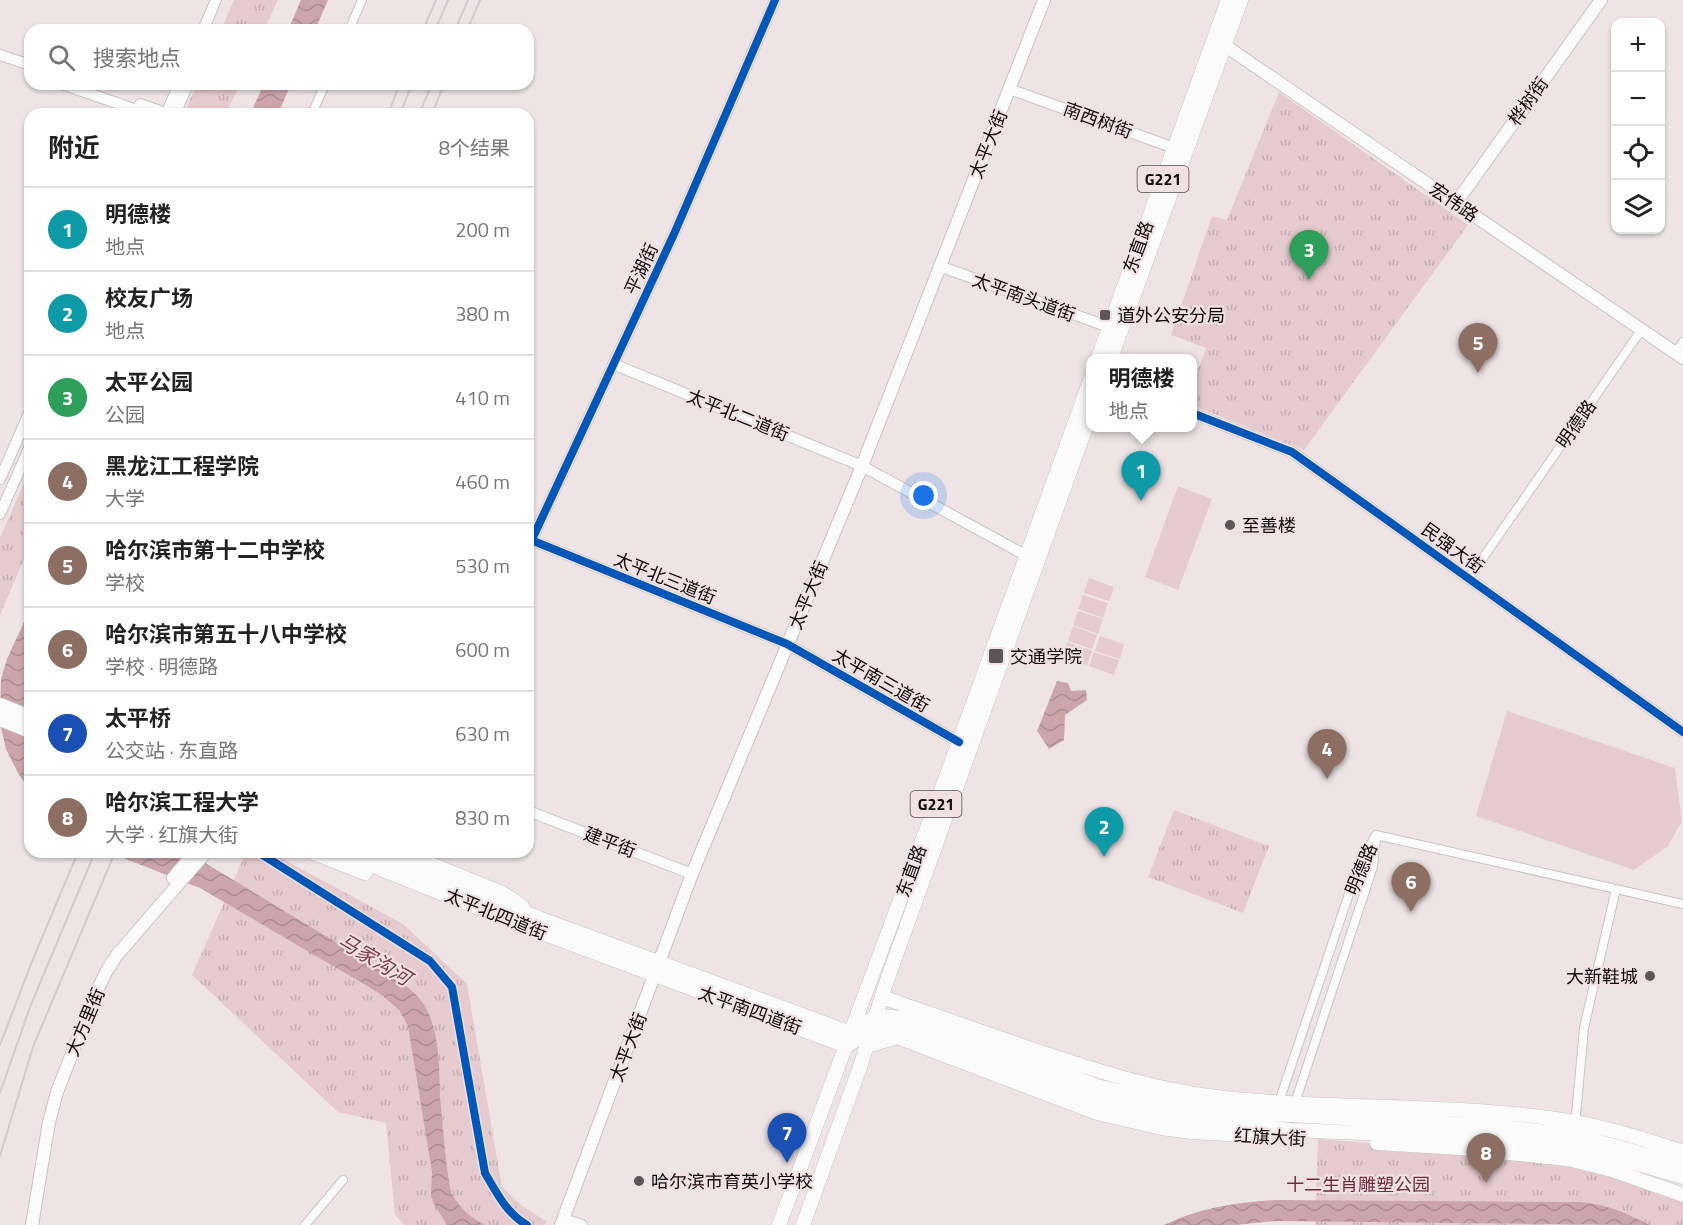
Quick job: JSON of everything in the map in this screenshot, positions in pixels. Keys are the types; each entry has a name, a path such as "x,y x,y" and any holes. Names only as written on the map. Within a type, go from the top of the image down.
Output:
{"main road":[{"name":"太平大街","path":"562,1222 692,874 862,466 1044,0"},
{"name":"东直路","path":"1112,354 1228,0"},
{"name":"东直路","path":"1099,354 1240,0"},
{"name":"桦树街","path":"1456,203 1601,0"},
{"name":"宏伟路","path":"1224,45 1642,329 1680,351"},
{"name":"东直路","path":"779,1225 959,742 1086,392"},
{"name":"东直路","path":"803,1225 1086,427"},
{"path":"0,705 24,715"},
{"path":"0,719 24,729"},
{"name":"大方里街","path":"32,1225 49,1122 57,1092 94,997 112,962 191,858"},
{"name":"大方里街","path":"26,1225 38,1140 46,1106 87,993 104,961 200,858"},
{"path":"326,858 486,920 539,925"},
{"name":"太平北四道街","path":"355,858 494,907"},
{"name":"太平北四道街","path":"384,858 494,907 657,968"},
{"path":"416,858 502,892 539,925"},
{"name":"太平南四道街","path":"657,968 848,1039"},
{"name":"红旗大街","path":"882,997 1110,1076 1166,1089 1277,1108"},
{"path":"848,1039 876,1016 901,1023"},
{"name":"红旗大街","path":"901,1023 1101,1087 1168,1103 1207,1109 1293,1108 1494,1126 1605,1129 1683,1152"},
{"name":"红旗大街","path":"901,1023 1100,1100 1163,1116 1290,1130 1487,1138 1537,1143 1610,1156 1683,1177"},
{"path":"848,1039 901,1023"},
{"name":"红旗大街","path":"867,1046 897,1037 1097,1113 1162,1128 1191,1132 1460,1148 1568,1159 1612,1170 1683,1195"},
{"name":"红旗大街","path":"1575,1129 1683,1165"}],"street":[{"path":"206,24 216,0"},
{"path":"214,24 224,0"},
{"path":"352,24 362,0"},
{"name":"平湖街","path":"534,535 674,234 775,0"},
{"path":"0,55 24,63"},
{"path":"0,62 24,71"},
{"name":"南西树街","path":"1009,89 1180,150"},
{"path":"79,90 131,108"},
{"path":"100,90 150,108"},
{"path":"169,108 177,90"},
{"path":"178,108 185,90"},
{"path":"315,108 322,90"},
{"name":"太平南头道街","path":"939,266 1109,327"},
{"name":"明德路","path":"1469,578 1642,329"},
{"name":"太平北二道街","path":"613,364 862,466 1027,556"},
{"name":"民强大街","path":"1197,415 1292,452 1683,732"},
{"path":"0,479 24,425"},
{"path":"0,514 24,460"},
{"name":"太平北三道街","path":"534,546 787,644"},
{"name":"太平南三道街","path":"787,644 959,742"},
{"name":"建平街","path":"534,813 692,874"},
{"path":"1376,835 1683,904"},
{"name":"明德路","path":"1277,1108 1359,864 1376,835"},
{"name":"明德路","path":"1293,1108 1373,867 1376,835"},
{"path":"268,858 430,960 452,987 485,1173 500,1199 520,1222 526,1225"},
{"path":"1575,1129 1584,1028 1616,889"},
{"path":"304,1225 343,1180"},
{"path":"562,1222 582,1225"}],"green space":[{"path":"234,0 278,0 267,24 224,24"},
{"path":"194,90 237,90 229,108 187,108"},
{"path":"1279,92 1468,225 1304,450 1197,407 1197,373 1206,348 1171,335 1212,216 1227,220"},
{"path":"24,483 24,559 0,615 0,538"},
{"path":"1178,486 1212,499 1178,590 1145,577"},
{"path":"1089,578 1114,587 1109,601 1084,593"},
{"path":"1083,595 1108,603 1103,618 1078,609"},
{"path":"1078,611 1103,619 1098,634 1073,625"},
{"path":"1073,626 1097,635 1092,649 1068,641"},
{"path":"1100,636 1124,644 1120,659 1095,651"},
{"path":"1067,642 1092,651 1087,665 1062,657"},
{"path":"1094,652 1119,660 1114,675 1089,666"},
{"path":"1507,711 1675,768 1682,821 1668,846 1634,870 1476,816"},
{"path":"1174,810 1269,846 1243,913 1148,877"},
{"path":"243,858 281,858 403,924 467,984 502,1187 522,1206 546,1221 545,1225 404,1225 395,1215 386,1123 338,1112 192,975"},
{"name":"十二生肖雕塑公园","path":"1318,1139 1571,1160 1683,1192 1683,1225 1315,1225"}],"water":[{"path":"301,0 328,0 318,24 291,24"},
{"path":"261,90 288,90 281,108 253,108"},
{"path":"24,622 24,782 6,749 0,723 1,679 7,659"},
{"path":"1057,681 1068,683 1071,691 1086,690 1087,700 1065,715 1064,740 1049,749 1037,731"},
{"path":"123,858 197,858 395,978 415,994 425,1006 434,1027 439,1062 444,1144 451,1192 465,1212 485,1225 447,1225 434,1204 431,1196 432,1172 408,1026 399,1010 369,987 200,888"},
{"path":"1277,1200 1580,1202 1616,1210 1649,1225 1275,1221 1235,1225 1164,1225 1191,1214 1219,1207"}],"railway":[{"path":"426,24 436,0"},
{"path":"438,24 448,0"},
{"path":"458,24 468,0"},
{"path":"470,24 480,0"},
{"path":"390,108 398,90"},
{"path":"402,108 410,90"},
{"path":"422,108 429,90"},
{"path":"434,108 442,90"},
{"path":"0,1045 75,858"},
{"path":"0,1093 30,1007 92,858"},
{"path":"0,1156 33,1047 112,858"}],"cycle path":[{"path":"534,535 674,234 775,0"},
{"path":"1197,415 1292,452 1683,732"},
{"path":"534,541 787,644 959,742"},
{"path":"267,858 430,961 452,987 485,1173 508,1209 527,1225"}],"place":[{"name":"太平公园","path":"1309,280"},
{"name":"道外公安分局","path":"1105,315"},
{"name":"哈尔滨市第十二中学校","path":"1478,373"},
{"name":"明德楼","path":"1141,501"},
{"name":"至善楼","path":"1230,525"},
{"name":"交通学院","path":"996,656"},
{"name":"黑龙江工程学院","path":"1327,779"},
{"name":"校友广场","path":"1104,857"},
{"name":"哈尔滨市第五十八中学校","path":"1411,912"},
{"name":"大新鞋城","path":"1650,976"},
{"name":"太平桥","path":"787,1163"},
{"name":"哈尔滨市育英小学校","path":"639,1181"},
{"name":"哈尔滨工程大学","path":"1486,1183"}],"water label":[{"name":"马家沟河","path":"375,959"}]}
